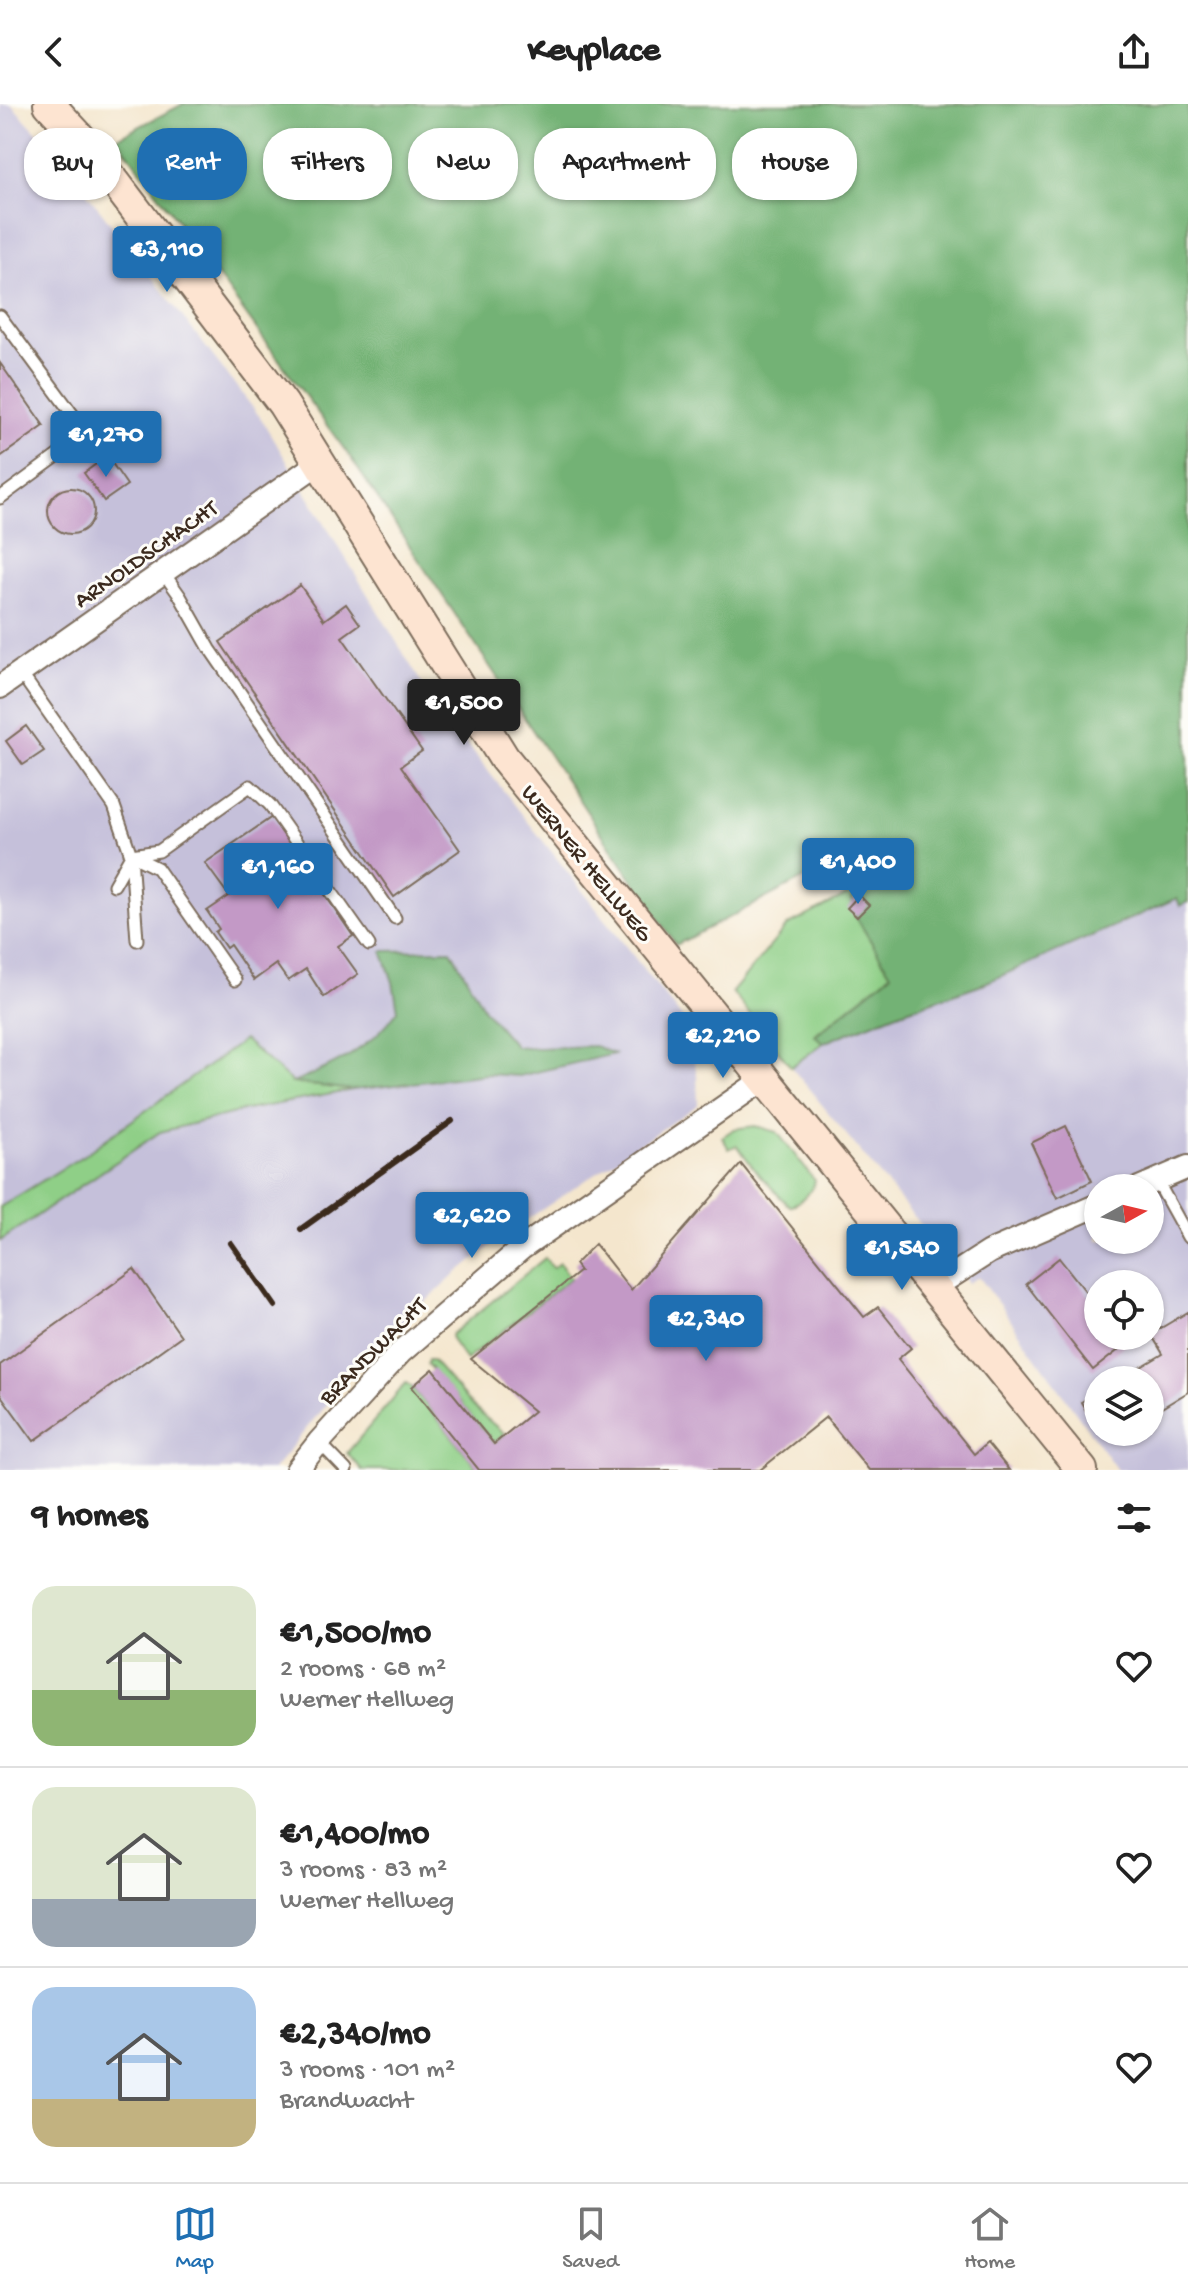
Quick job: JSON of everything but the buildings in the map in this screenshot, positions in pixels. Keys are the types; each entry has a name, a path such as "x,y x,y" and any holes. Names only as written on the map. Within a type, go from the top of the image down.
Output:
{"main road":[{"name":"WERNER HELLWEG","path":"49,104 86,144 283,404 504,758 1082,1470"}],"street":[{"name":"ARNOLDSCHACHT","path":"0,687 320,462"},
{"name":"BRANDWACHT","path":"297,1470 400,1353 522,1248 764,1079"},
{"path":"1164,1177 1188,1167"},
{"path":"933,1288 989,1252 1084,1211"}],"lane":[{"path":"0,316 87,434 0,498"},
{"path":"163,572 210,649 395,918"},
{"path":"20,672 114,806 131,855 137,940"},
{"path":"131,855 159,851 250,786 270,805 369,945"},
{"path":"114,885 131,855"},
{"path":"131,855 157,868 235,980"},
{"path":"1164,1205 1188,1237"},
{"path":"319,1442 346,1470"}],"shaded area":[{"path":"0,104 11,104 33,128 24,128 24,200 92,200 260,417 430,697 686,1023 697,1074 698,1105 510,1231 458,1272 361,1361 273,1470 0,1470"},
{"path":"1177,898 1180,906 1188,902 1188,1470 1117,1470 1100,1446 1164,1446 1164,1366 1084,1366 1084,1424 979,1277 968,1283 791,1067 823,1043 985,983"}],"green space":[{"path":"183,104 1188,104 1188,902 1180,906 1177,898 985,983 823,1043 815,1035 891,974 856,917 849,855 676,945 350,457 162,200 247,200 247,128 137,128 137,165 121,143 121,136"},
{"path":"851,893 856,917 891,974 815,1034 823,1043 791,1067 732,992 787,926"},
{"path":"451,950 484,1009 515,1046 595,1046 614,1054 519,1076 487,1074 353,1090 293,1083 338,1062 364,1045 398,1010 393,982 382,951"},
{"path":"244,1040 293,1083 353,1090 246,1110 160,1132 0,1241 0,1207 84,1155"},
{"path":"755,1126 777,1132 815,1181 802,1199 790,1206 755,1170 737,1145 729,1149 722,1137 734,1129"},
{"path":"545,1258 553,1268 559,1263 571,1278 466,1360 451,1335"},
{"path":"428,1360 432,1360 473,1407 505,1434 494,1444 427,1364"},
{"path":"406,1383 476,1466 472,1470 362,1470 347,1453"}],"railway":[{"path":"301,1229 452,1121"},
{"path":"231,1243 275,1306"}]}
